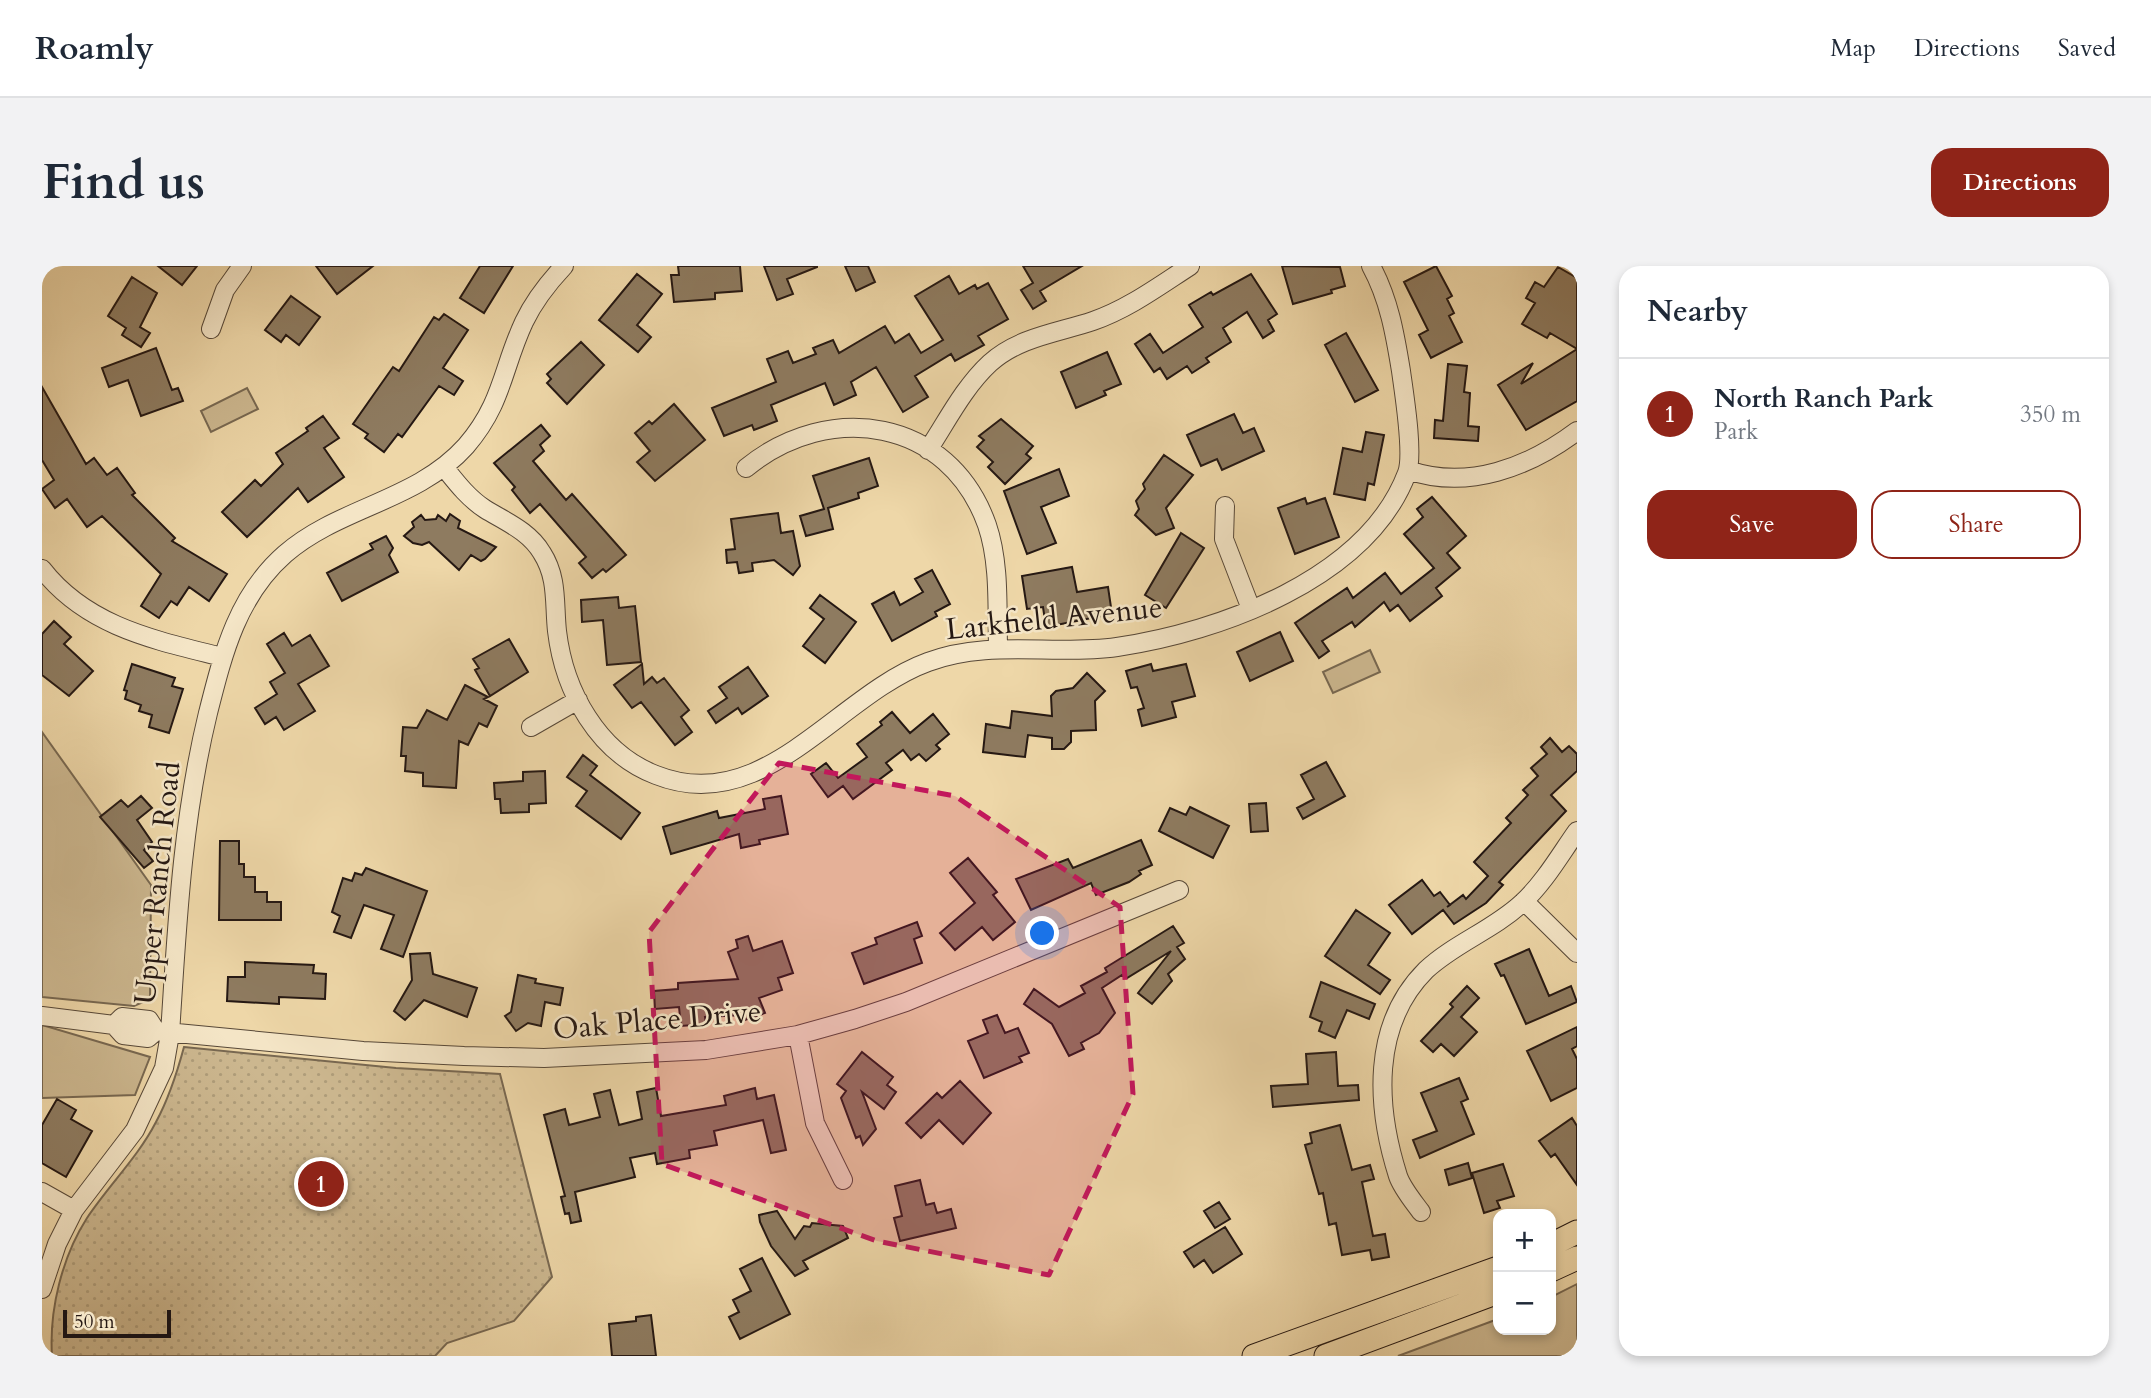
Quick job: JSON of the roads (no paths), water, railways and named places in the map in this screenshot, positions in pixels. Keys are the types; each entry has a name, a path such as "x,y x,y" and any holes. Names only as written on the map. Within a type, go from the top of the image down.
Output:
{"main road":[{"path":"1556,1242 1577,1232"},
{"path":"1556,1268 1577,1258"},
{"path":"1254,1356 1493,1270"},
{"path":"1326,1356 1493,1294"}],"street":[{"path":"211,329 225,290 242,266"},
{"path":"928,450 974,380 1006,351 1034,338 1094,321 1128,305 1190,266"},
{"name":"Larkfield Avenue","path":"444,467 473,499 535,541 545,556 555,588 561,656 578,700 606,743 638,768 677,782 719,783 745,777 769,766 912,667 952,653 998,648 1068,651 1118,646 1191,631 1251,609 1336,564 1353,550 1385,514 1408,470 1406,405 1394,327 1387,301 1371,266"},
{"name":"Upper Ranch Road","path":"42,1289 57,1244 74,1210 135,1130 164,1068 163,1033 185,826 194,771 222,657 246,599 267,571 287,552 311,536 413,488 444,467 488,418 504,384 524,321 561,267"},
{"path":"746,468 785,441 831,428 880,430 928,450 963,482 986,524 995,564 998,648"},
{"path":"1408,470 1440,478 1481,475 1540,457 1577,431"},
{"path":"1225,506 1224,539 1251,609"},
{"path":"42,569 66,595 108,624 135,635 222,657"},
{"path":"531,727 578,700"},
{"path":"1420,1212 1399,1178 1384,1109 1383,1055 1390,1026 1406,996 1425,971 1447,953 1495,925 1524,901 1577,831"},
{"name":"Oak Place Drive","path":"42,1017 114,1025 123,1035 148,1038 163,1033 363,1051 544,1058 706,1050 798,1035 906,1002 1179,890"},
{"path":"1524,901 1577,953"},
{"path":"798,1035 815,1123 843,1180"},
{"path":"42,1192 74,1210"}],"place":[{"name":"North Ranch Park","path":"321,1184"}]}
